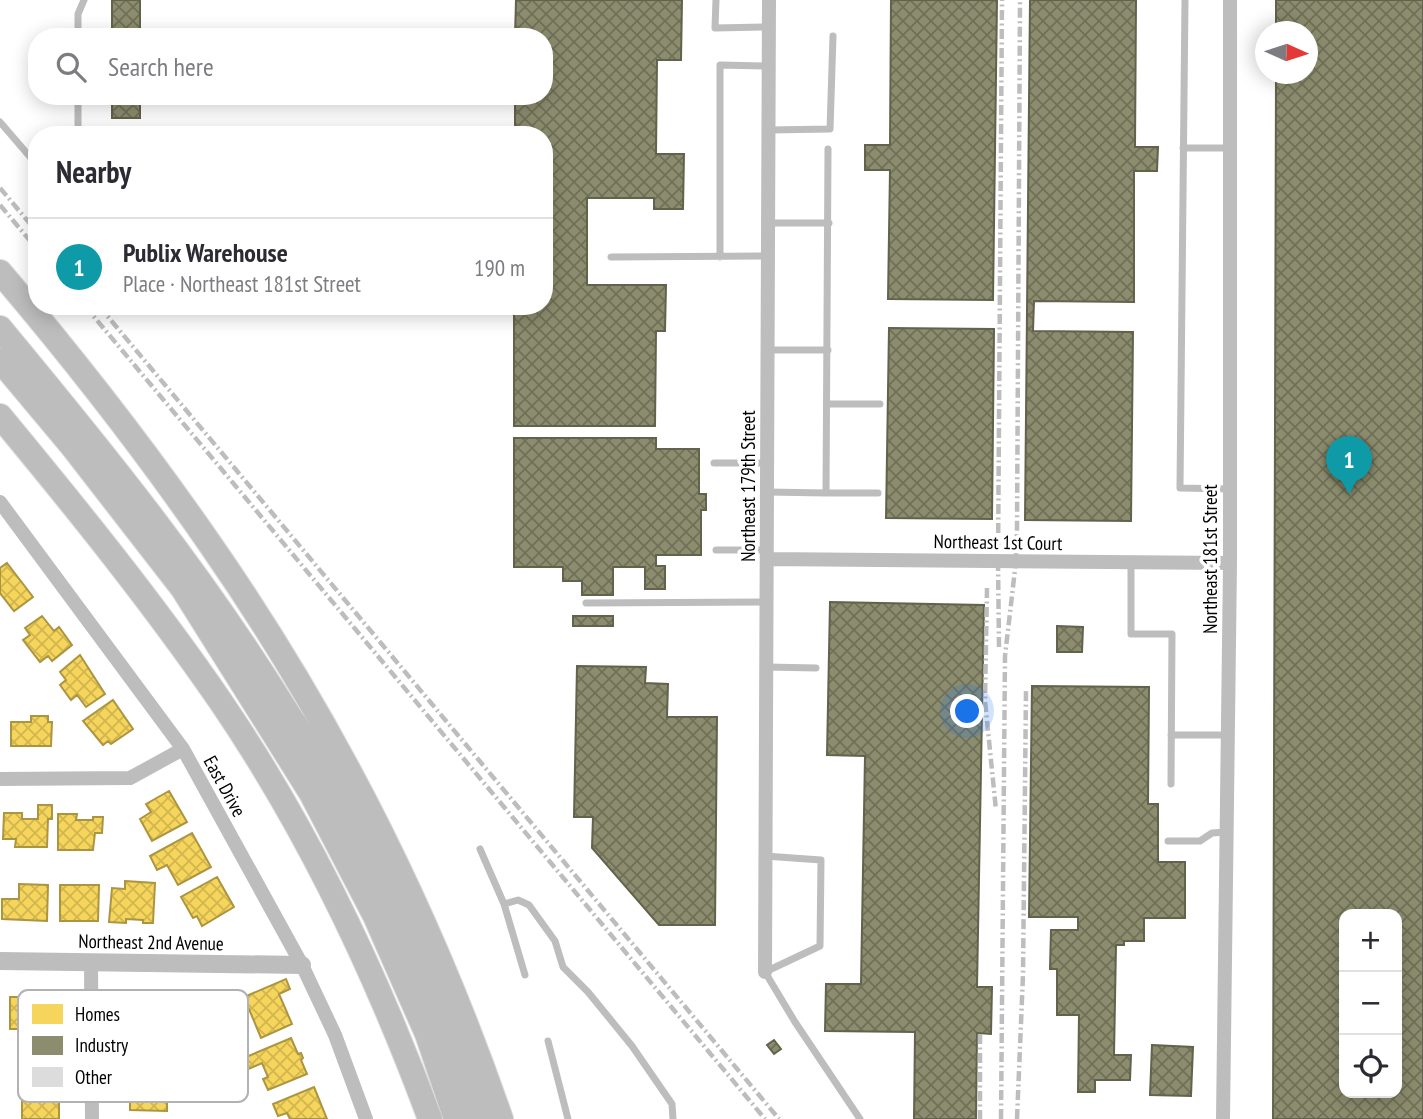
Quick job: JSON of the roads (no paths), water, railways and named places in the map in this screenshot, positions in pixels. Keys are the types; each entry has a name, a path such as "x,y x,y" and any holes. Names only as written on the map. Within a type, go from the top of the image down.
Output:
{"highway":[{"path":"0,272 28,307"},
{"path":"34,315 149,459 211,544 288,665 373,818 424,922 454,992 501,1119"},
{"path":"0,328 145,506 190,566 251,653 330,780 418,962 480,1119"},
{"path":"0,360 72,446 183,589 311,793 375,915 427,1034 456,1119"},
{"path":"0,416 150,602 222,704 283,801 332,891 376,982 430,1119"}],"street":[{"name":"Northeast 179th Street","path":"765,972 769,0"},
{"name":"Northeast 181st Street","path":"1223,1119 1230,563 1230,0"},
{"name":"East Drive","path":"0,502 183,749 302,965 335,1035 366,1119"},
{"name":"Northeast 1st Court","path":"767,555 1230,563"},
{"path":"0,779 130,778 183,749"},
{"name":"Northeast 2nd Avenue","path":"0,961 302,965"},
{"path":"91,962 91,990"}],"lane":[{"path":"78,28 78,14 84,0"},
{"path":"716,0 715,28 769,27"},
{"path":"1185,0 1180,488 1230,489"},
{"path":"769,130 830,129 833,36"},
{"path":"720,257 720,65 769,66"},
{"path":"78,105 78,126"},
{"path":"0,122 28,155"},
{"path":"1183,148 1230,148"},
{"path":"826,493 828,149"},
{"path":"768,223 829,223"},
{"path":"611,257 768,257"},
{"path":"768,350 828,350"},
{"path":"827,404 880,404"},
{"path":"714,463 767,463"},
{"path":"767,492 878,492"},
{"path":"716,551 767,555"},
{"path":"1131,563 1131,634 1172,634 1171,784"},
{"path":"586,603 767,602"},
{"path":"766,667 816,668"},
{"path":"1171,735 1227,735"},
{"path":"1168,841 1200,841 1212,833 1226,832"},
{"path":"480,849 503,904 525,975"},
{"path":"765,856 821,860 820,946 765,972 795,1023 860,1119"},
{"path":"503,904 518,900 529,905 555,941 563,967 588,992 632,1046 672,1104 673,1119"},
{"path":"548,1041 568,1119"}],"railway":[{"path":"999,647 1002,0"},
{"path":"1001,1119 1005,656 1017,529 1020,0"},
{"path":"0,188 28,221"},
{"path":"0,205 28,238"},
{"path":"93,315 765,1119"},
{"path":"107,315 779,1119"},
{"path":"987,588 985,701 996,810"},
{"path":"1017,1119 1023,975 1026,690"},
{"path":"980,1034 980,1119"}],"place":[{"name":"Publix Warehouse","path":"1349,494"}]}
